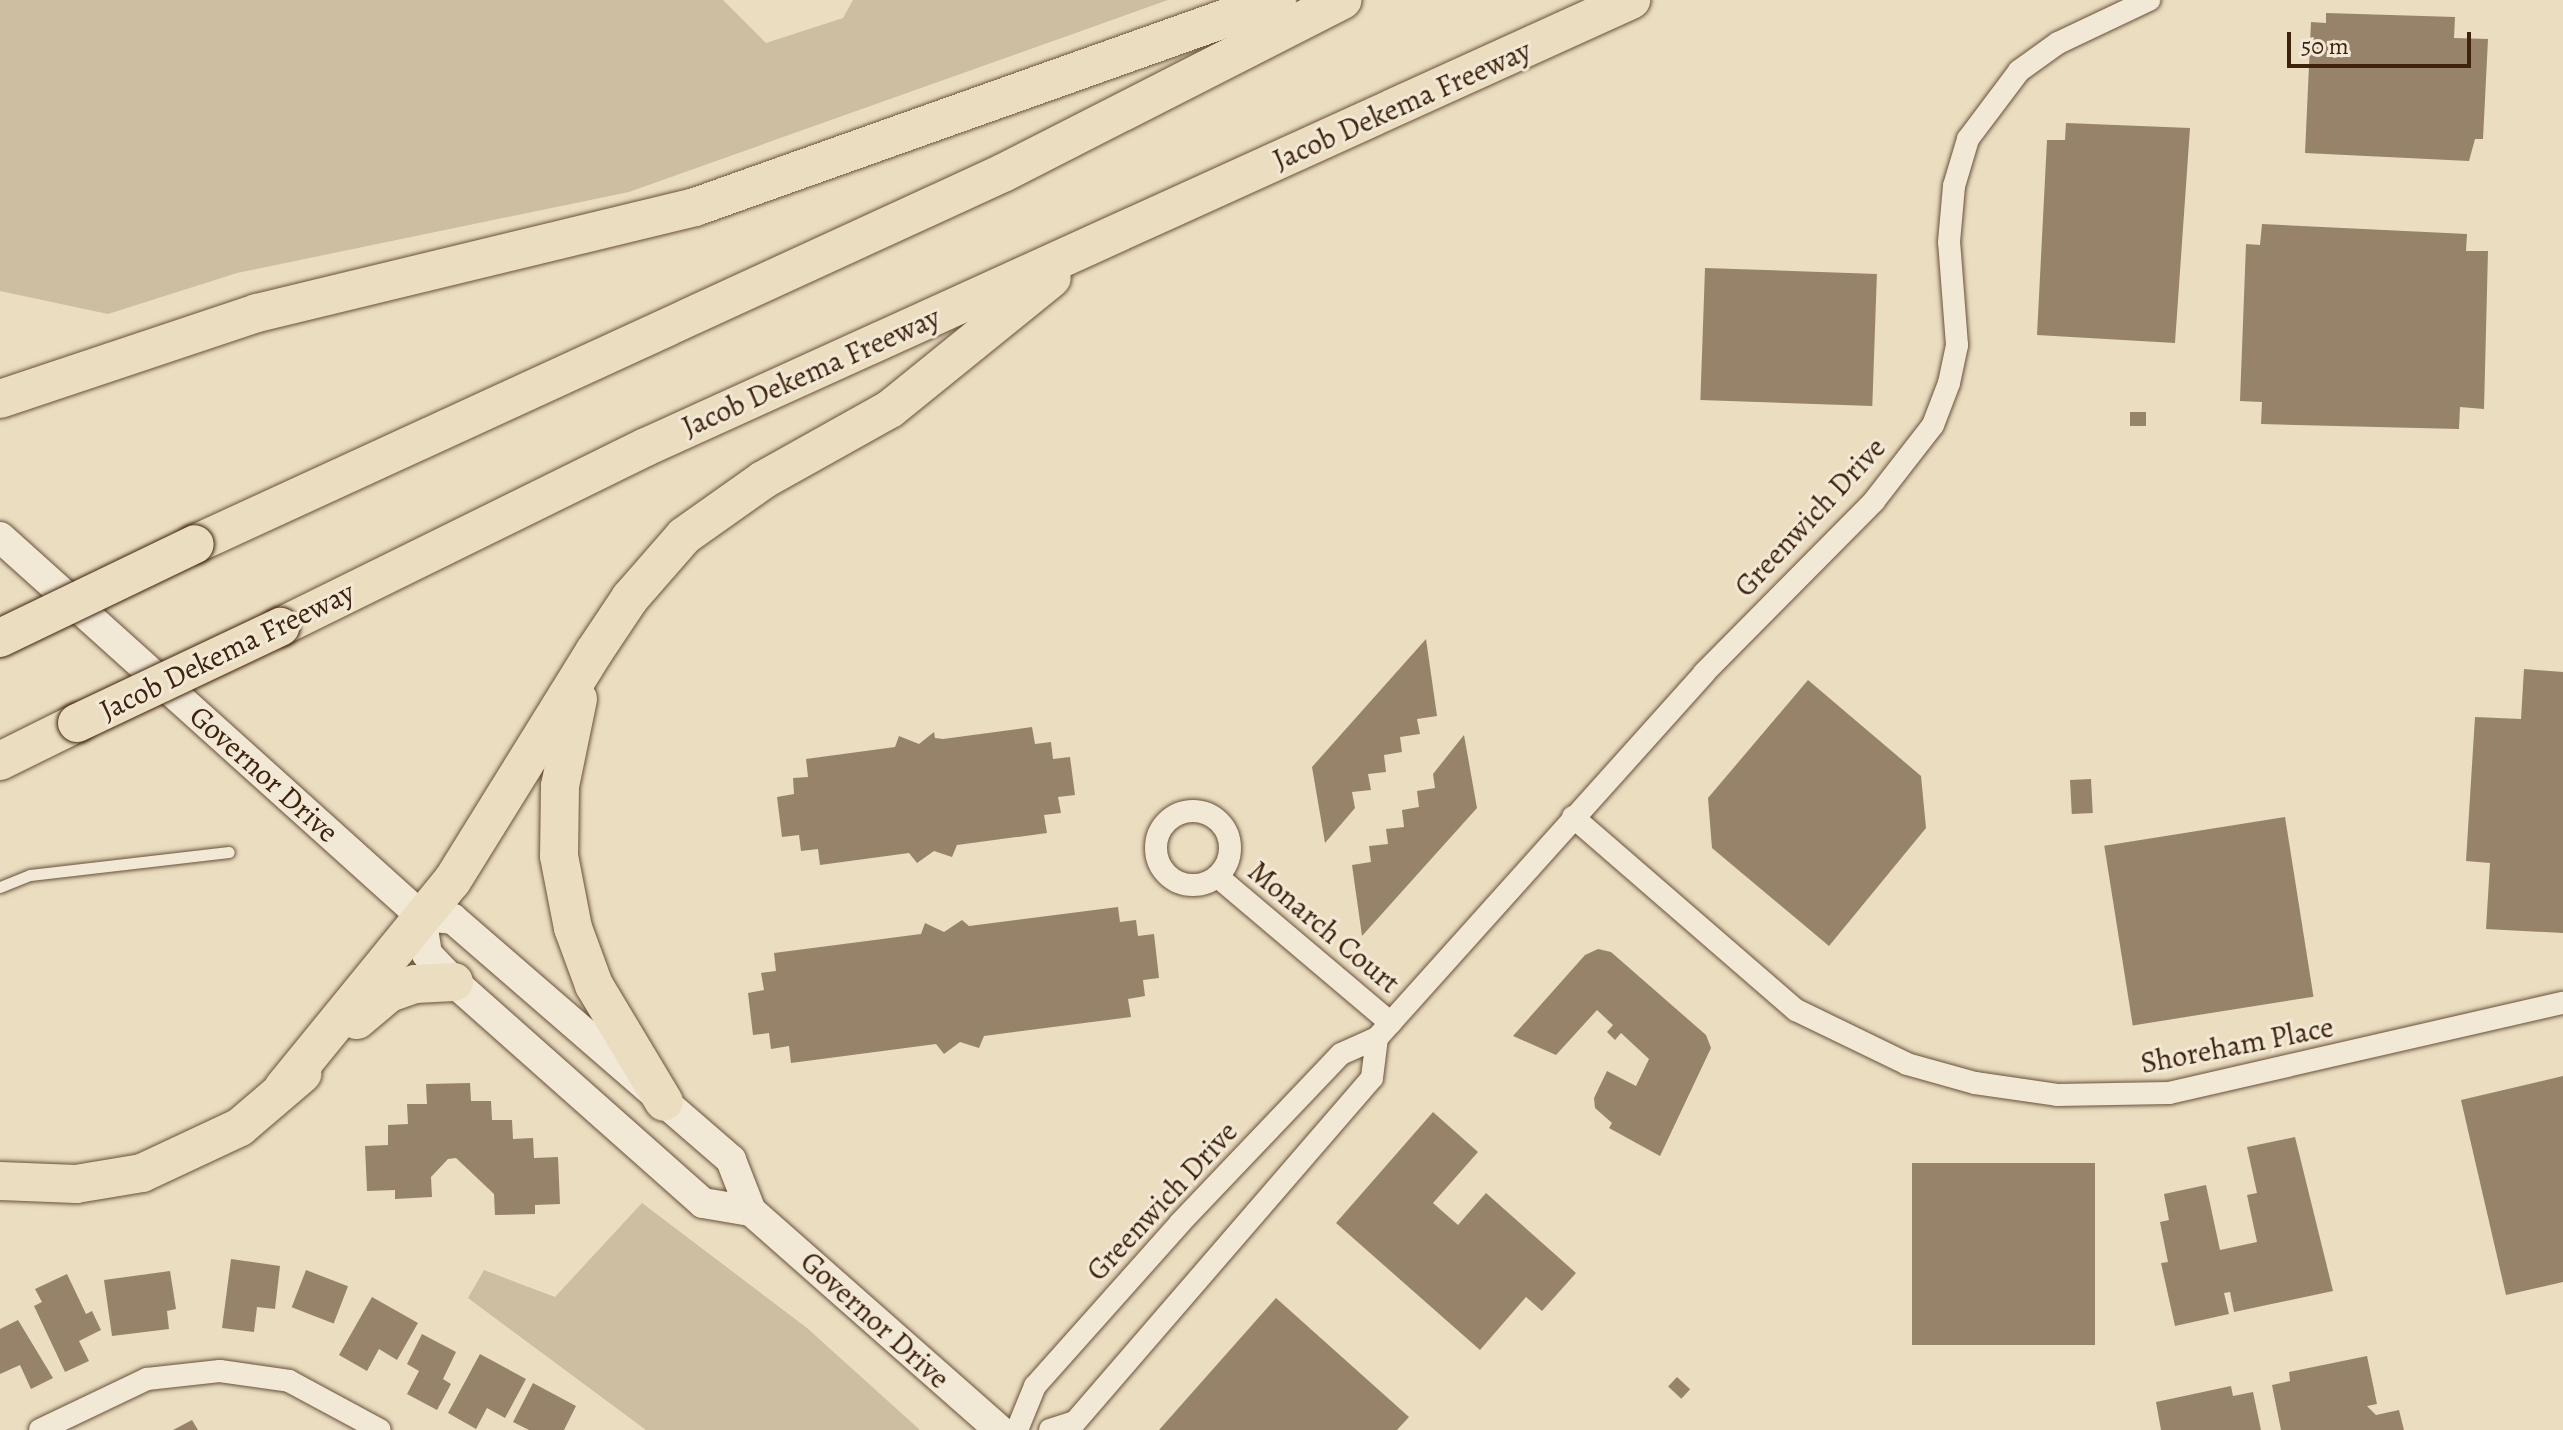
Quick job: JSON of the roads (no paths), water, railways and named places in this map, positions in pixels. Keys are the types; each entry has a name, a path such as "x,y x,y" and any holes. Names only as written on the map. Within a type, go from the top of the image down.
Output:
{"highway":[{"path":"0,399 257,313 695,207 1277,0"},
{"path":"0,638 195,544 1003,173 1343,0"},
{"name":"Jacob Dekema Freeway","path":"0,761 646,447 1631,0"},
{"path":"283,1088 452,881 630,598 684,536 763,480 890,409 1094,244"},
{"path":"594,652 569,724 560,786 559,856 573,928 594,985 664,1102"},
{"path":"0,1181 76,1184 142,1173 240,1127 283,1088 316,1064 389,993 415,984 454,982"}],"main road":[{"name":"Governor Drive","path":"0,537 421,916 453,919 731,1160 751,1211 999,1430"},
{"path":"421,916 427,954 454,982 703,1203 751,1211"}],"street":[{"name":"Greenwich Drive","path":"1017,1430 1035,1386 1180,1223 1341,1054 1384,1031 1704,673 1874,501 1933,425 1957,345 1949,242 1954,186 1968,139 1992,101 2019,71 2058,43 2149,0"},
{"name":"Shoreham Place","path":"1573,817 1796,1010 1907,1064 1975,1083 2057,1095 2169,1093 2563,1003"},
{"name":"Monarch Court","path":"1218,877 1384,1031"},
{"path":"1050,1430 1075,1422 1372,1078 1384,1031"},
{"path":"40,1430 147,1379 220,1371 289,1381 380,1430"}],"lane":[{"path":"0,887 30,875 229,852"}]}
